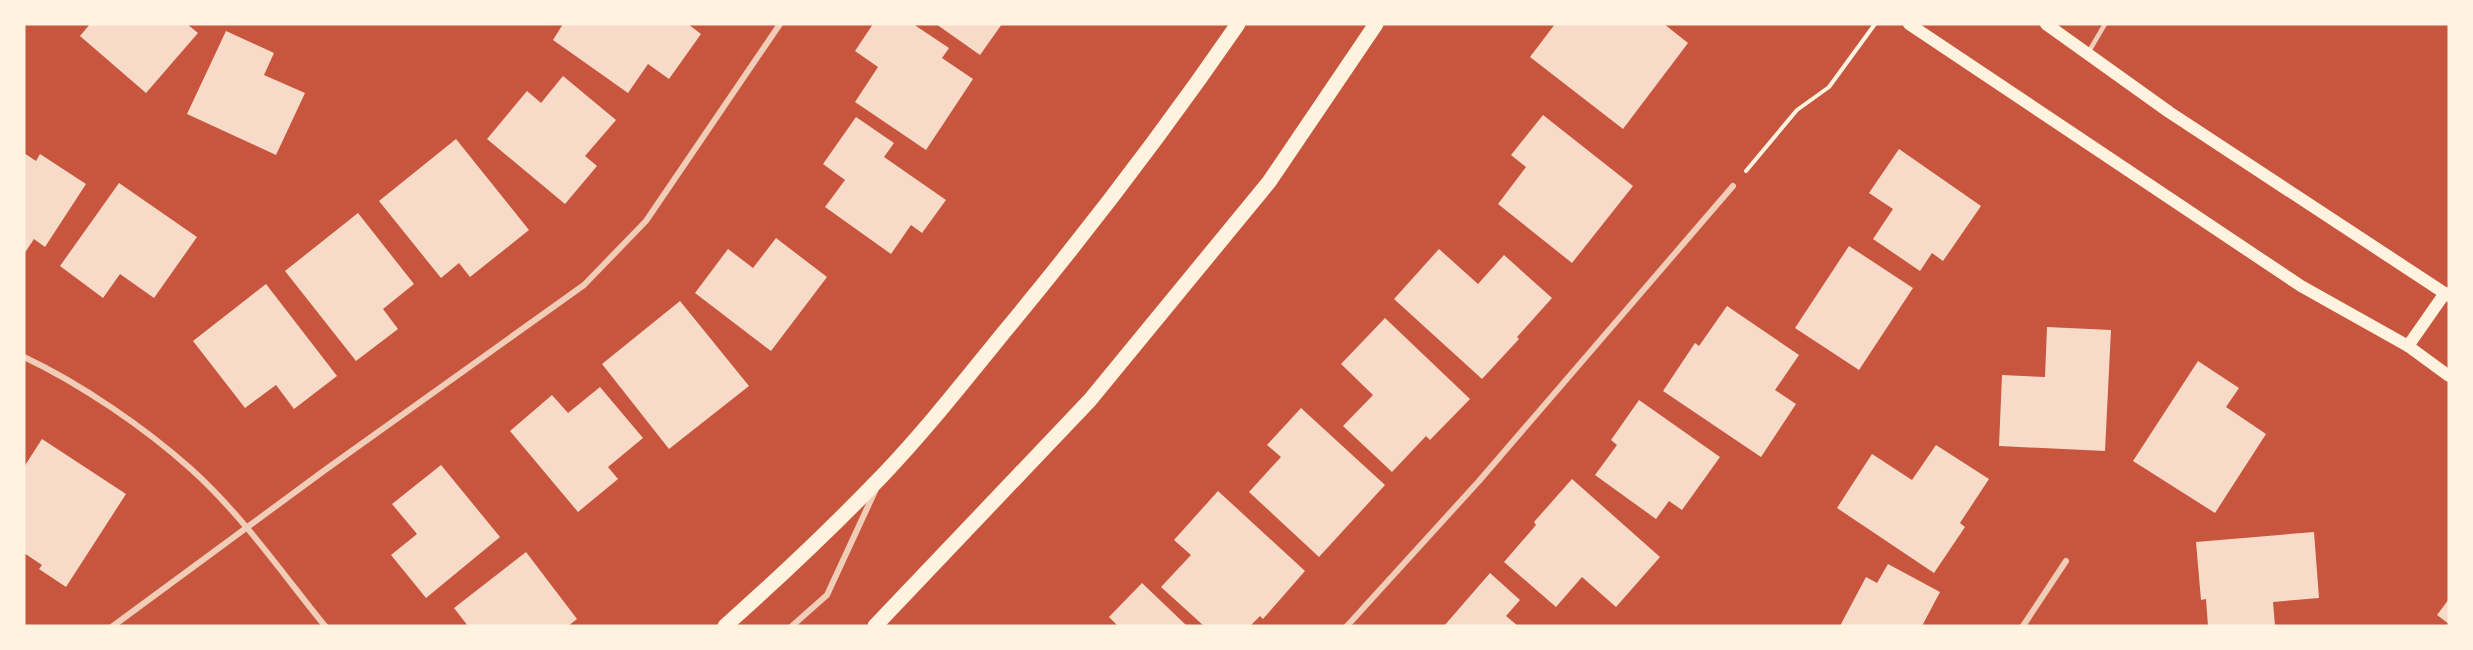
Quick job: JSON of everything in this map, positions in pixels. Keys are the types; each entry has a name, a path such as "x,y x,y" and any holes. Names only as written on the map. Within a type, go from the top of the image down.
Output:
{"main road":[{"path":"725,626 818,540 883,474 936,415 1047,280 1160,133 1238,24"},
{"path":"875,626 1090,400 1269,182 1376,24"},
{"path":"1909,24 2301,286 2408,346 2449,376"},
{"path":"2046,24 2169,112 2448,292 2408,346"}],"street":[{"path":"113,626 584,285 646,221 780,24"},
{"path":"1347,626 1479,481 1733,186"},
{"path":"24,357 128,418 192,470 246,528 325,626"},
{"path":"792,626 827,595 883,474"},
{"path":"2023,626 2066,561"}],"lane":[{"path":"2088,53 2106,24"}],"path":[{"path":"1733,186 1797,110 1830,87 1875,24"}],"building":[{"path":"90,24 187,24 198,33 146,93 80,36"},
{"path":"563,24 688,24 701,34 669,79 648,64 628,93 553,40"},
{"path":"873,24 913,24 949,48 942,58 973,79 926,150 855,102 878,67 855,51"},
{"path":"936,24 1002,24 980,55"},
{"path":"1555,24 1664,24 1688,43 1623,129 1530,57"},
{"path":"226,31 274,53 264,75 305,93 276,155 187,114"},
{"path":"563,76 616,120 585,156 597,166 565,204 487,139 527,91 541,103"},
{"path":"1543,115 1633,186 1572,263 1498,204 1526,167 1511,155"},
{"path":"856,117 894,143 884,157 946,200 922,233 911,225 891,254 825,207 845,180 823,164"},
{"path":"456,139 529,230 470,277 459,263 441,278 379,201"},
{"path":"1899,149 1981,206 1943,261 1932,253 1920,271 1873,239 1893,209 1869,193"},
{"path":"24,153 36,161 40,154 86,184 45,247 34,239 24,254"},
{"path":"119,183 197,237 154,298 120,274 103,298 60,266"},
{"path":"358,213 414,284 383,309 398,329 356,361 285,271"},
{"path":"776,238 827,277 771,351 695,293 728,249 753,268"},
{"path":"1849,246 1913,288 1859,370 1795,328"},
{"path":"1439,249 1478,284 1504,255 1552,298 1517,337 1519,339 1482,379 1394,299"},
{"path":"266,284 337,376 294,409 276,385 245,408 193,341"},
{"path":"680,301 749,386 669,449 602,364"},
{"path":"1727,306 1799,355 1775,390 1796,404 1761,457 1663,391 1695,343 1699,346"},
{"path":"1385,318 1470,399 1430,440 1426,436 1392,472 1343,426 1373,395 1341,364"},
{"path":"2047,327 2111,330 2105,451 1999,446 2002,375 2045,377"},
{"path":"2198,361 2239,388 2226,407 2266,434 2215,513 2133,461"},
{"path":"600,387 643,438 608,467 618,479 578,512 510,431 552,395 568,413"},
{"path":"1639,400 1720,457 1682,510 1669,501 1656,519 1595,475 1617,445 1611,440"},
{"path":"1301,408 1385,485 1319,557 1249,492 1281,457 1267,445"},
{"path":"42,439 126,494 66,587 39,569 42,565 24,553 24,467"},
{"path":"1936,445 1989,479 1960,523 1965,527 1934,573 1837,508 1872,454 1912,480"},
{"path":"441,465 500,537 426,598 391,555 417,534 392,504"},
{"path":"1572,479 1660,557 1616,607 1582,577 1556,607 1504,562 1536,525 1534,522"},
{"path":"1218,491 1305,571 1263,619 1260,616 1250,626 1204,626 1161,587 1191,555 1174,540"},
{"path":"2314,532 2319,598 2273,602 2275,626 2208,626 2206,599 2201,600 2196,542"},
{"path":"526,552 577,619 568,626 468,626 454,608"},
{"path":"1888,564 1940,592 1922,626 1840,626 1866,577 1877,583"},
{"path":"1490,573 1520,600 1506,616 1518,626 1444,626"},
{"path":"1142,583 1187,626 1118,626 1109,617"},
{"path":"2449,599 2449,624 2437,615"}]}
